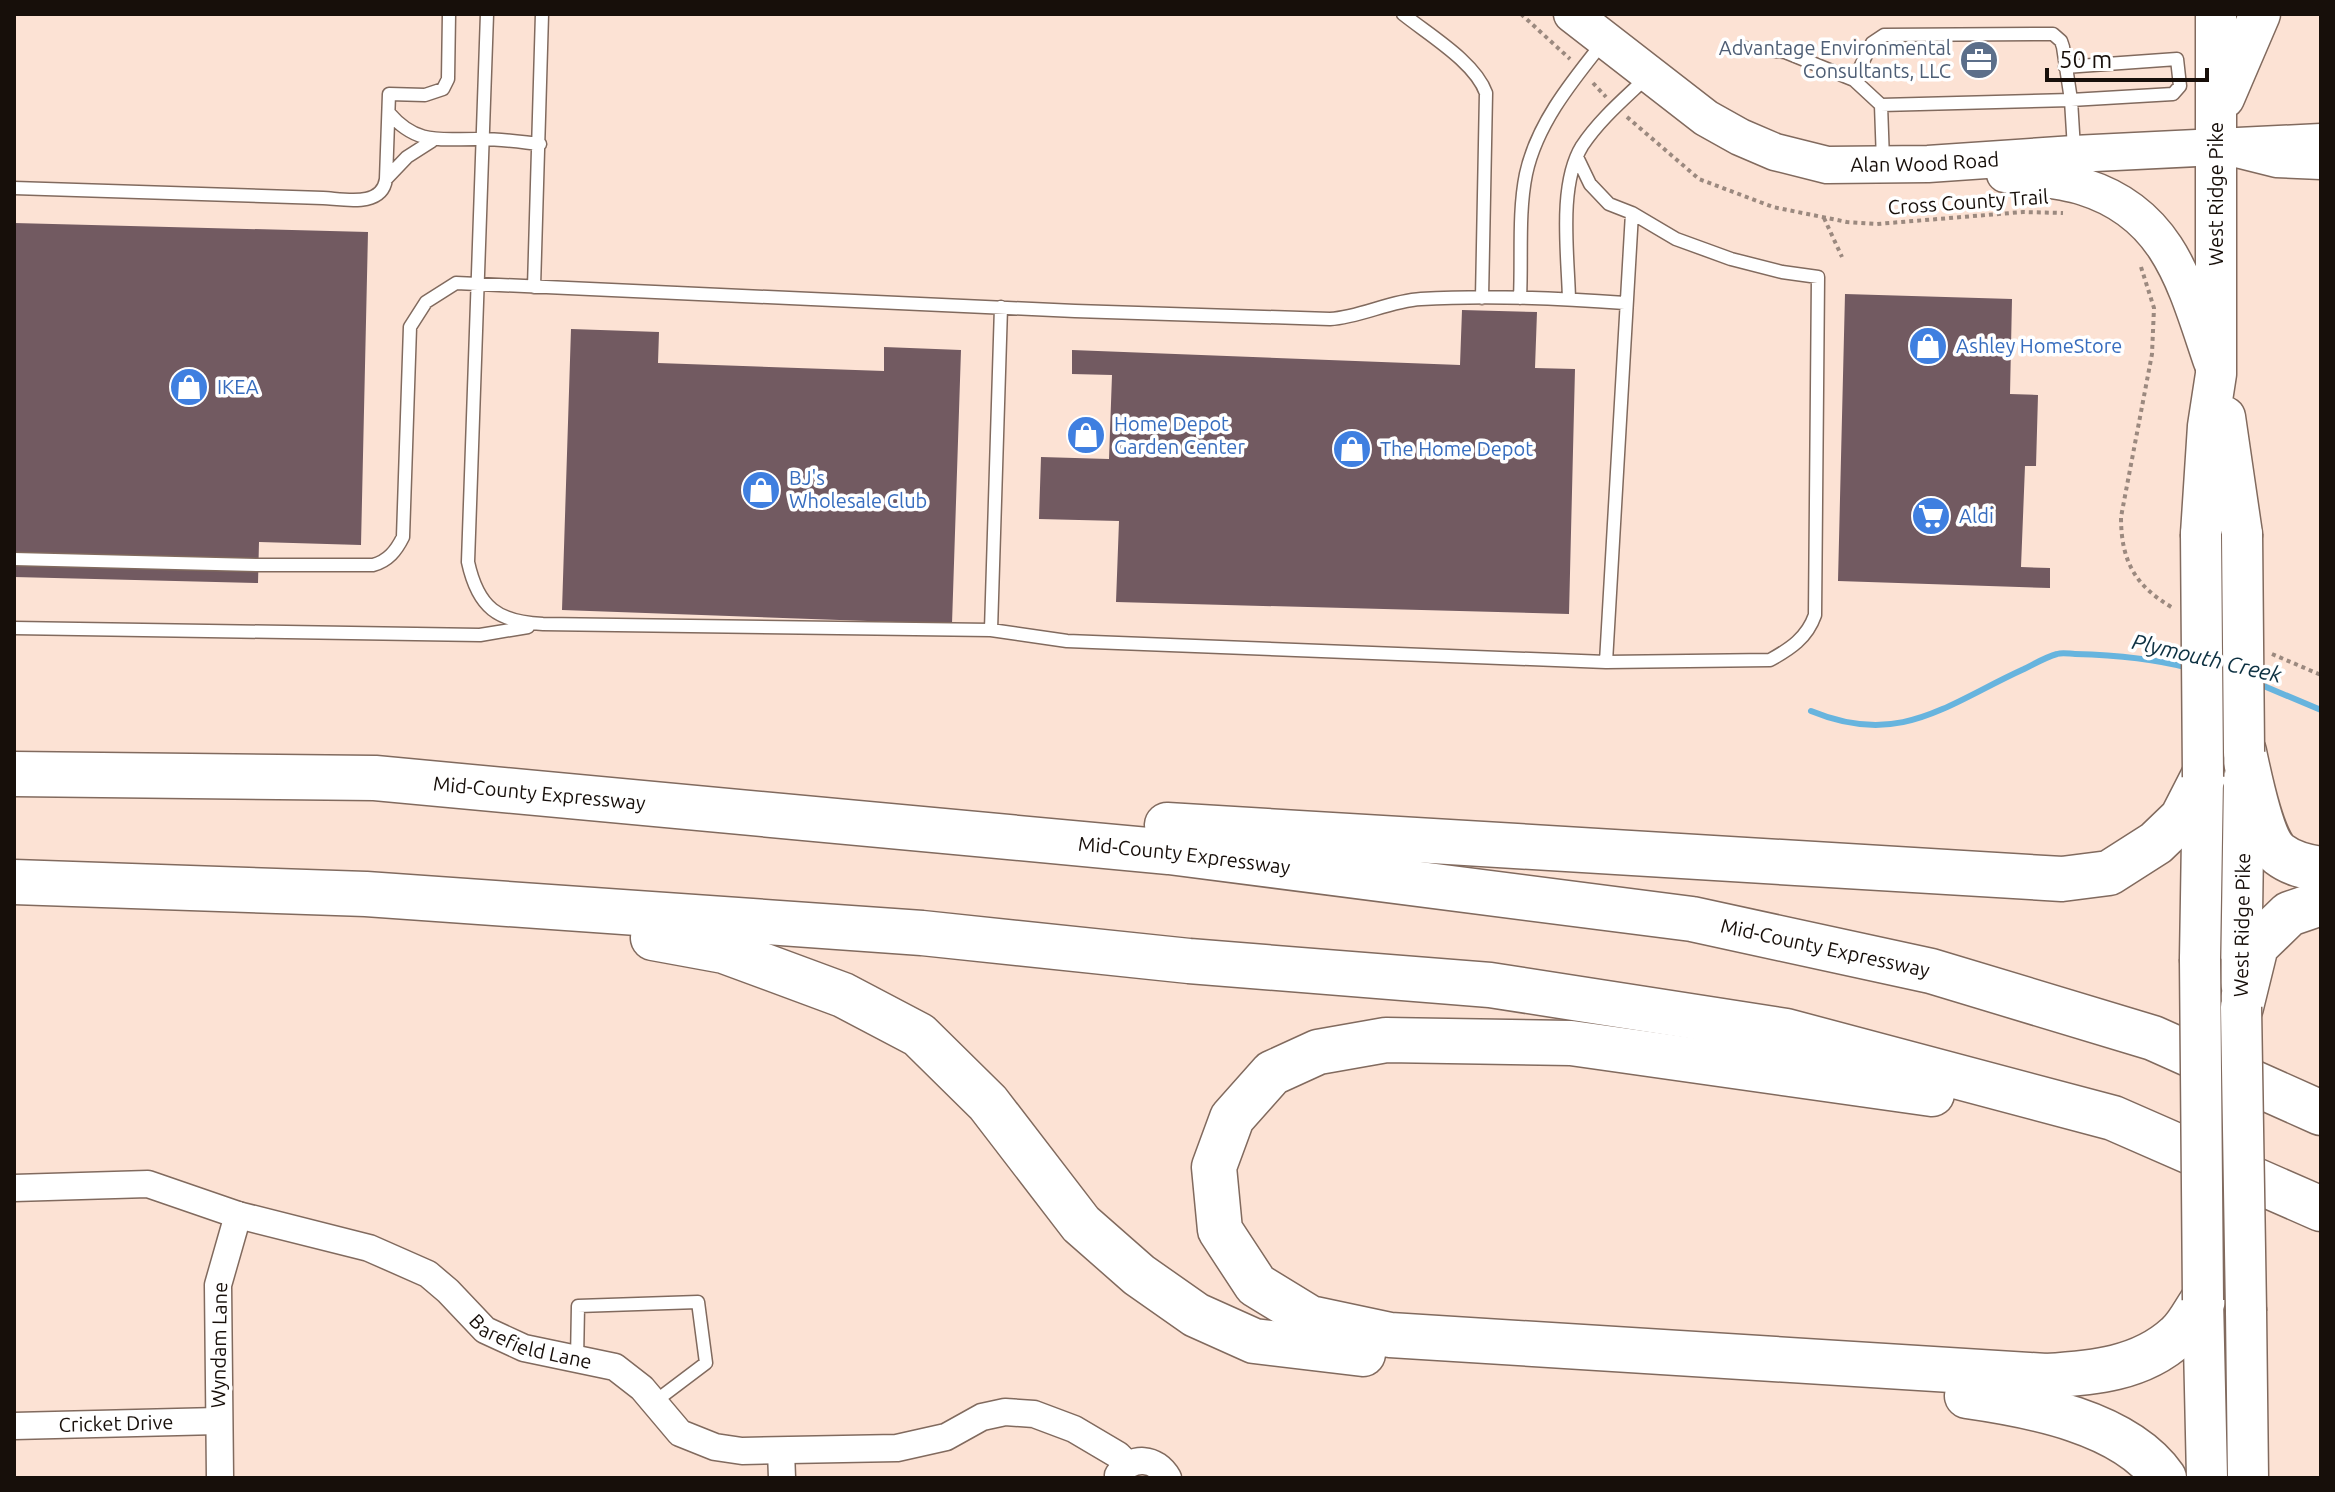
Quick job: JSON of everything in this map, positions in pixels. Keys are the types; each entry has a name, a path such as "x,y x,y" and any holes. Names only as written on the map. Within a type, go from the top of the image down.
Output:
{"highway":[{"name":"Mid-County Expressway","path":"14,774 375,778 1169,852 1692,919 1931,971 2124,1029 2153,1038 2321,1113"},
{"path":"375,778 2062,879 2109,873 2156,843 2235,774 2257,807 2276,853 2301,866 2321,869"},
{"path":"14,882 366,894 922,933 1189,961 1490,985 1786,1031 2113,1118 2321,1209"},
{"path":"366,894 639,935 724,951 843,995 919,1035 988,1103 1081,1224 1139,1275 1196,1315 1254,1341 1336,1353 1916,1388 2015,1403 2070,1418 2133,1445 2164,1478"},
{"path":"2241,1007 2256,946 2289,914 2321,903"},
{"path":"2113,1118 1571,1043 1386,1040 1318,1052 1272,1073 1232,1118 1214,1167 1220,1230 1256,1285 1310,1318 1390,1335 2046,1376 2100,1372 2145,1359 2179,1335 2203,1300"}],"main road":[{"name":"West Ridge Pike","path":"2207,1478 2200,959 2235,774 2201,534 2208,426 2216,374 2216,14"},
{"path":"2217,132 2260,14"},
{"name":"West Ridge Pike","path":"2216,374 2242,534 2235,774 2248,1478"}],"street":[{"name":"Alan Wood Road","path":"1572,14 1706,118 1775,152 1827,165 1928,164 2074,154 2217,132 2276,164 2321,166"},
{"path":"2217,132 2321,142"},
{"path":"1928,164 2083,187 2133,211 2146,221 2165,246 2183,277 2216,374"},
{"name":"Barefield Lane","path":"14,1188 148,1184 238,1215 369,1248 428,1274 485,1330 524,1348 615,1367 642,1388 680,1433 697,1441 742,1451 897,1448 946,1437 982,1417 1005,1412 1034,1414 1074,1429 1118,1455 1121,1471 1141,1460 1153,1462 1168,1478"},
{"name":"Wyndam Lane","path":"220,1478 218,1285 238,1215"},
{"name":"Cricket Drive","path":"14,1426 218,1421"},
{"path":"781,1451 782,1478"}],"lane":[{"path":"14,188 368,199 379,195 385,188 386,179 389,94 425,95 443,89 448,79 449,14"},
{"path":"487,14 468,562 475,583 493,611 518,623 991,630 1067,641 1606,662 1770,660 1791,649 1812,625 1815,615 1818,277 1766,268 1676,239 1632,213 1609,204 1590,184 1577,157"},
{"path":"534,287 542,14"},
{"path":"1403,14 1471,68 1486,93 1482,298"},
{"path":"1854,80 1872,43 1884,35 2053,34 2061,41 2071,100 2074,154"},
{"path":"1520,298 1526,174 1536,141 1580,70 1605,39"},
{"path":"1744,48 1785,52 1854,80 1881,105 1883,165"},
{"path":"1881,105 2173,94 2180,86 2177,59 2065,67"},
{"path":"1569,299 1568,208 1570,181 1577,157 1594,130 1650,74"},
{"path":"389,113 400,126 432,141 483,139 540,144"},
{"path":"386,179 407,157 432,141"},
{"path":"1606,662 1632,213"},
{"path":"14,559 259,565 373,565 382,562 394,553 403,537 410,327 420,308 431,297 456,283 1330,319 1419,299 1520,298 1625,303"},
{"path":"991,630 1001,307"},
{"path":"14,628 480,635 543,624"},
{"path":"577,1360 578,1306 698,1302 706,1363 653,1403"}],"path":[{"name":"Cross County Trail","path":"1521,14 1616,107 1699,179 1773,207 1824,218 1877,224 2023,212 2066,213"},
{"path":"1824,218 1842,257"},
{"path":"2136,258 2154,308 2154,329 2121,517 2121,537 2124,554 2139,582"}],"building":[{"name":"IKEA","path":"14,223 368,232 361,545 259,542 258,583 14,577"},
{"path":"1845,294 2012,299 2010,394 2038,395 2036,466 2025,466 2021,567 2050,568 2050,588 1838,581"},
{"name":"The Home Depot","path":"1462,310 1537,312 1535,368 1575,369 1569,614 1116,602 1119,521 1039,519 1041,457 1109,459 1112,375 1072,374 1072,350 1460,365"},
{"name":"BJ's Wholesale Club","path":"571,329 659,332 658,363 884,371 884,347 961,350 952,624 562,610"}],"waterway":[{"name":"Plymouth Creek","path":"1811,711 1843,721 1871,725 1897,723 1946,707 2062,653 2132,658 2189,668"},
{"name":"Plymouth Creek","path":"2259,684 2321,710"}],"place":[{"name":"Advantage Environmental Consultants, LLC","path":"1979,60"},
{"name":"Ashley HomeStore","path":"1928,346"},
{"name":"IKEA","path":"189,387"},
{"name":"Home Depot Garden Center","path":"1086,435"},
{"name":"The Home Depot","path":"1352,449"},
{"name":"BJ's Wholesale Club","path":"761,490"},
{"name":"Aldi","path":"1931,516"}]}
